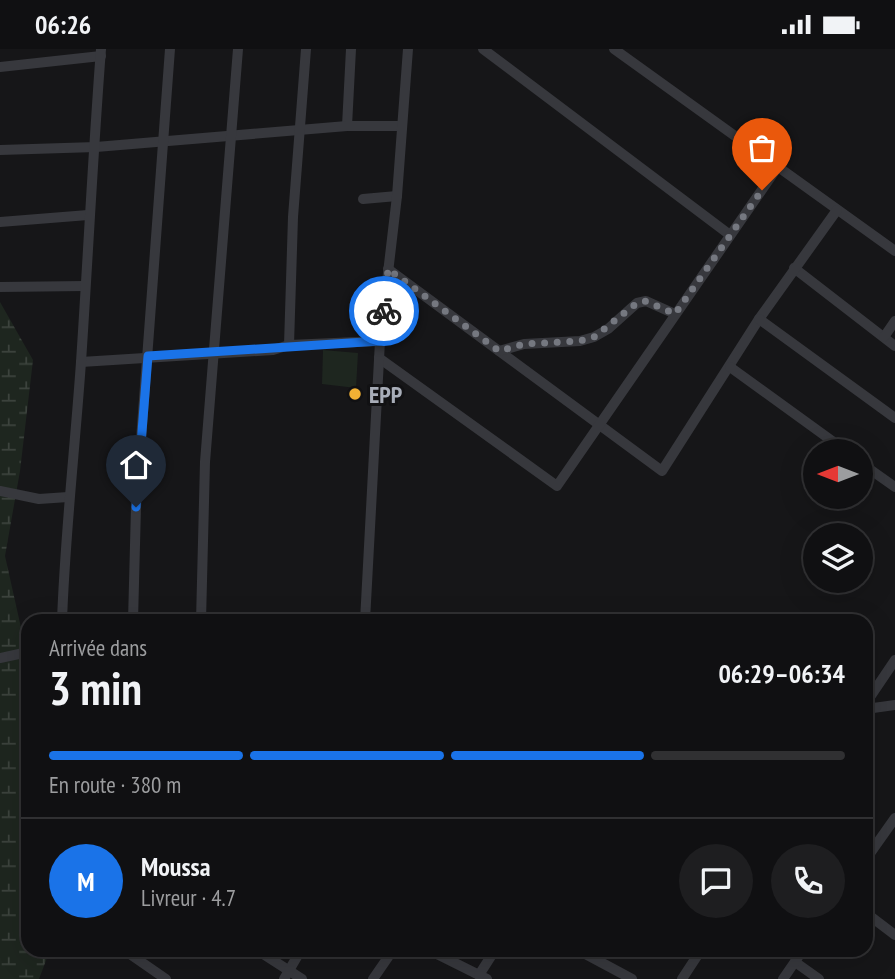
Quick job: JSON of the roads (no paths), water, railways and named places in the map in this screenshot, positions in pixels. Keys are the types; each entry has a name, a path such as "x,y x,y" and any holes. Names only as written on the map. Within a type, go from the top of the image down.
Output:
{"street":[{"path":"133,614 136,507 170,49"},
{"path":"201,614 205,462 212,406 213,354 238,49"},
{"path":"289,345 298,131 306,49"},
{"path":"347,126 351,49"},
{"path":"365,614 380,341 397,196 408,49"},
{"path":"483,49 730,236"},
{"path":"614,49 895,251"},
{"path":"0,67 101,53 96,147 88,215 81,362 68,497 62,614"},
{"path":"0,150 96,147 347,126 402,126"},
{"path":"380,358 556,487 777,168"},
{"path":"363,199 397,196"},
{"path":"388,269 662,471 759,319 837,210"},
{"path":"0,222 88,215"},
{"path":"794,268 895,346"},
{"path":"0,287 85,286"},
{"path":"499,351 524,344 580,341 594,337 637,303 646,301 675,314"},
{"path":"759,319 895,418"},
{"path":"884,337 895,321"},
{"path":"81,362 273,350 289,345 380,341"},
{"path":"730,367 829,439"},
{"path":"873,471 895,487"},
{"path":"0,491 38,499 68,497"},
{"path":"0,657 21,653"},
{"path":"873,693 895,660"},
{"path":"873,708 895,705"},
{"path":"873,849 895,818"},
{"path":"873,918 895,935"},
{"path":"134,957 166,979"},
{"path":"265,957 287,975 302,979"},
{"path":"287,975 297,957"},
{"path":"373,979 388,957"},
{"path":"443,957 483,977 492,957"},
{"path":"591,957 632,979"},
{"path":"682,979 696,957"},
{"path":"783,979 798,957"},
{"path":"795,962 819,979"}],"place":[{"name":"EPP","path":"355,394"}]}
